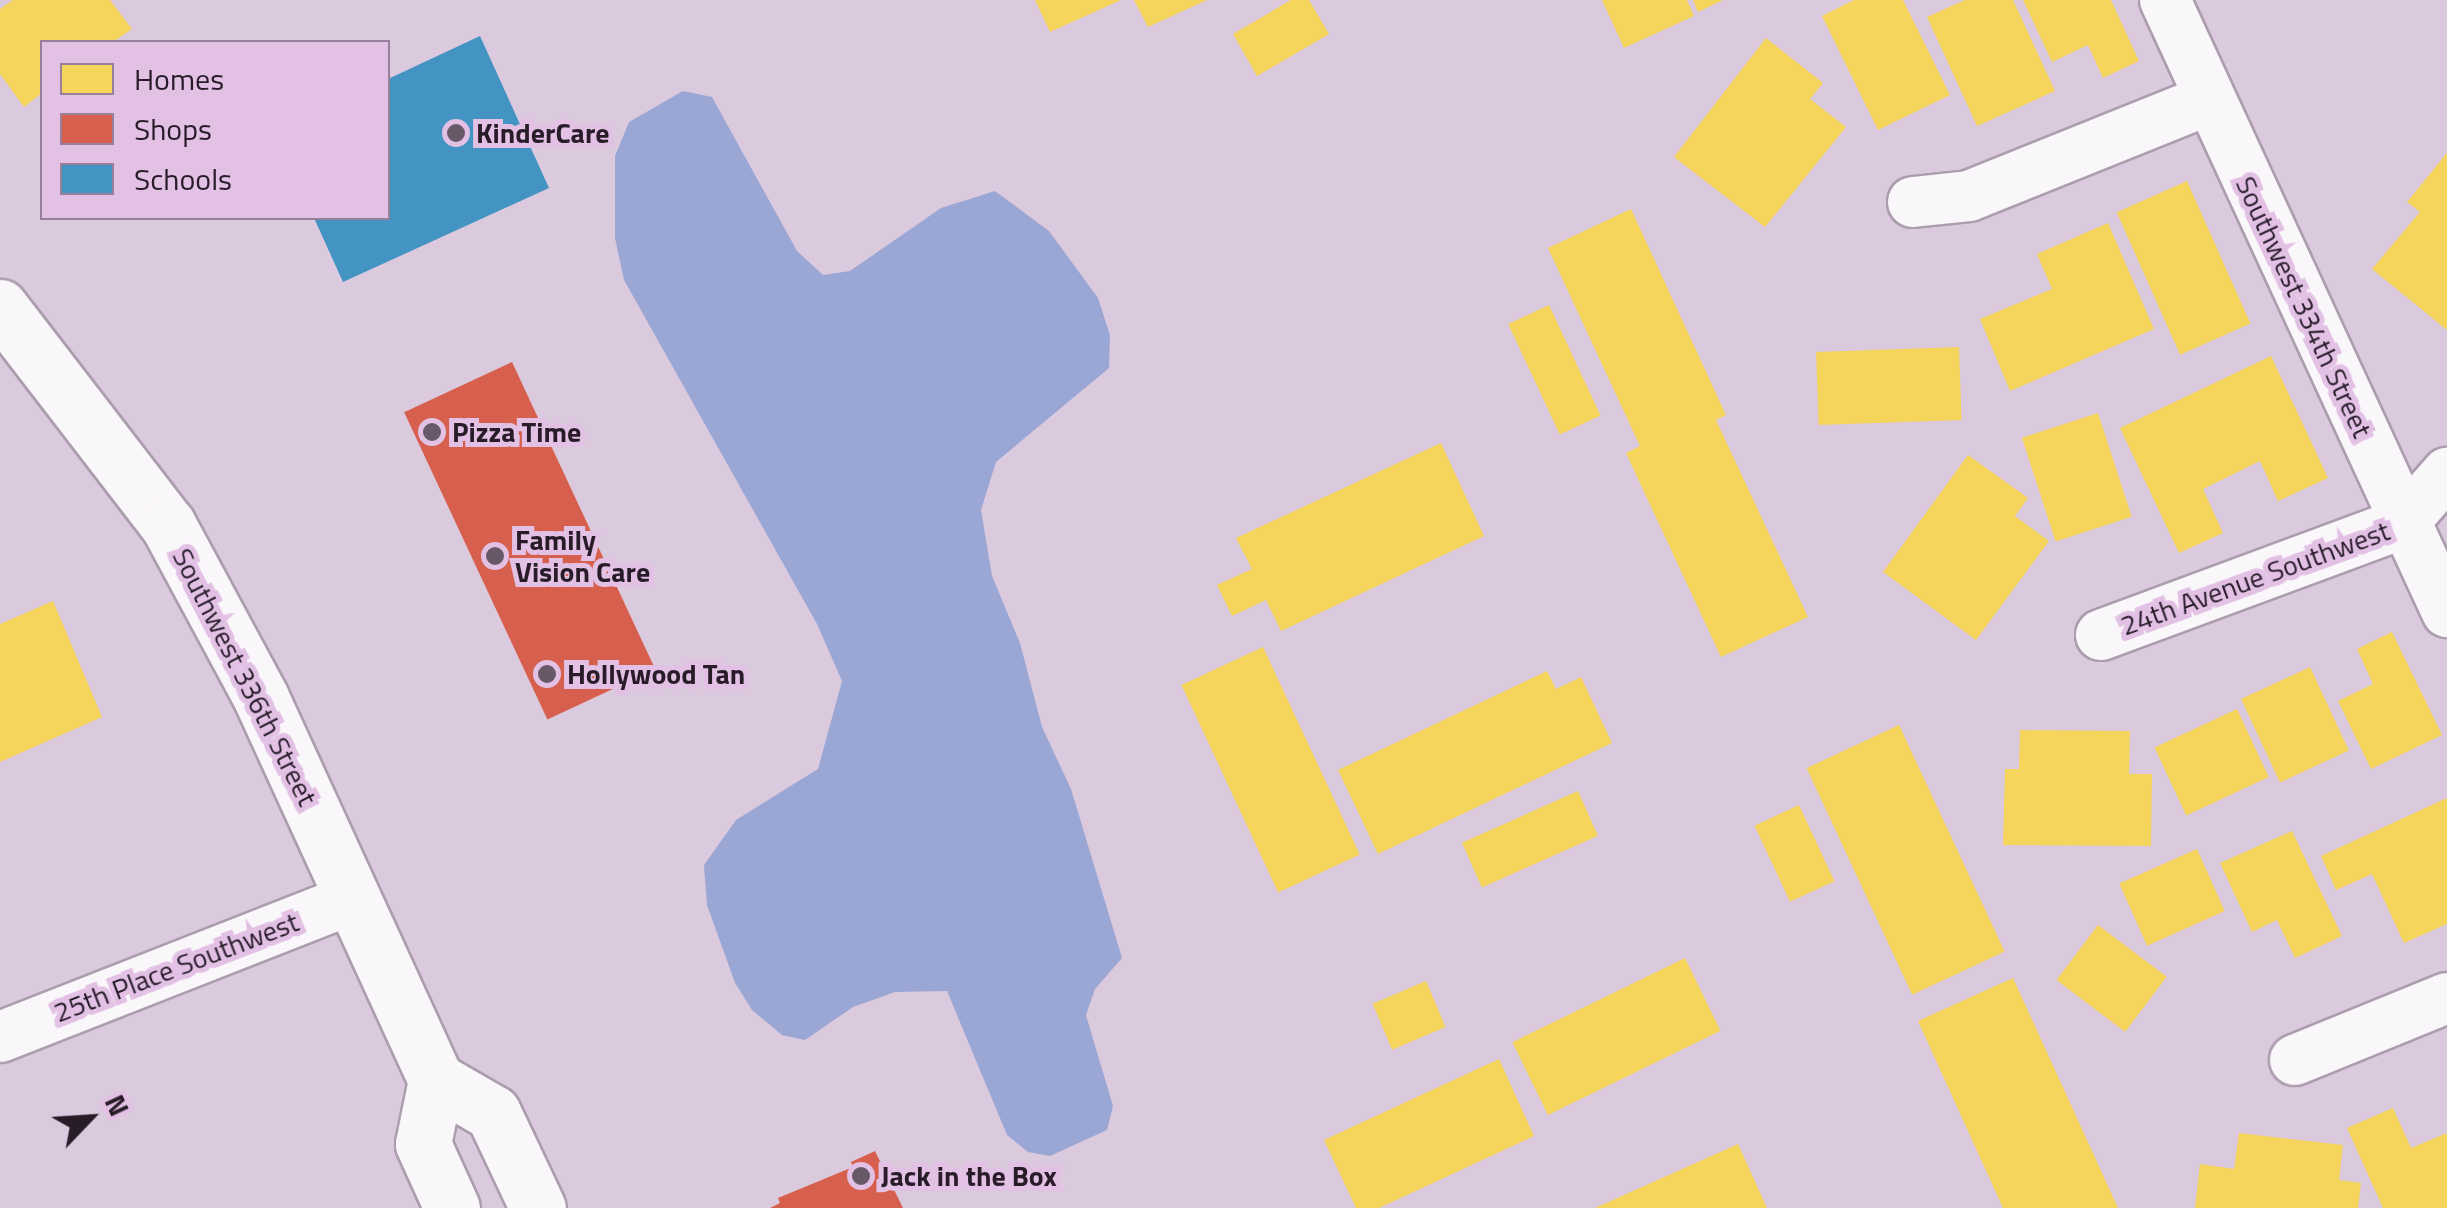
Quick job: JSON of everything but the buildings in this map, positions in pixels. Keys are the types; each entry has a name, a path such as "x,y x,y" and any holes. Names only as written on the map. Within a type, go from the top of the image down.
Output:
{"main road":[{"name":"Southwest 336th Street","path":"0,307 168,524 261,698 436,1080"},
{"path":"452,1208 422,1144 436,1080 492,1112 538,1208"}],"street":[{"name":"Southwest 334th Street","path":"2165,0 2447,612"},
{"path":"1913,202 1969,196 2208,100"},
{"name":"24th Avenue Southwest","path":"2101,635 2403,523 2447,473"},
{"name":"25th Place Southwest","path":"0,1036 352,899"},
{"path":"2294,1060 2447,998"}],"water":[{"path":"683,91 712,97 797,251 823,275 850,271 941,208 995,191 1049,231 1098,298 1110,335 1109,368 996,462 981,510 992,576 1020,643 1042,727 1071,789 1122,958 1095,989 1086,1015 1113,1106 1107,1130 1050,1156 1028,1152 1007,1135 947,991 895,992 853,1007 805,1040 782,1035 752,1010 735,983 707,905 704,865 736,820 818,769 842,681 817,624 624,280 615,238 615,156 629,122"}],"place":[{"name":"KinderCare","path":"456,133"},
{"name":"Pizza Time","path":"432,432"},
{"name":"Family Vision Care","path":"495,556"},
{"name":"Hollywood Tan","path":"547,674"},
{"name":"Jack in the Box","path":"861,1176"}]}
